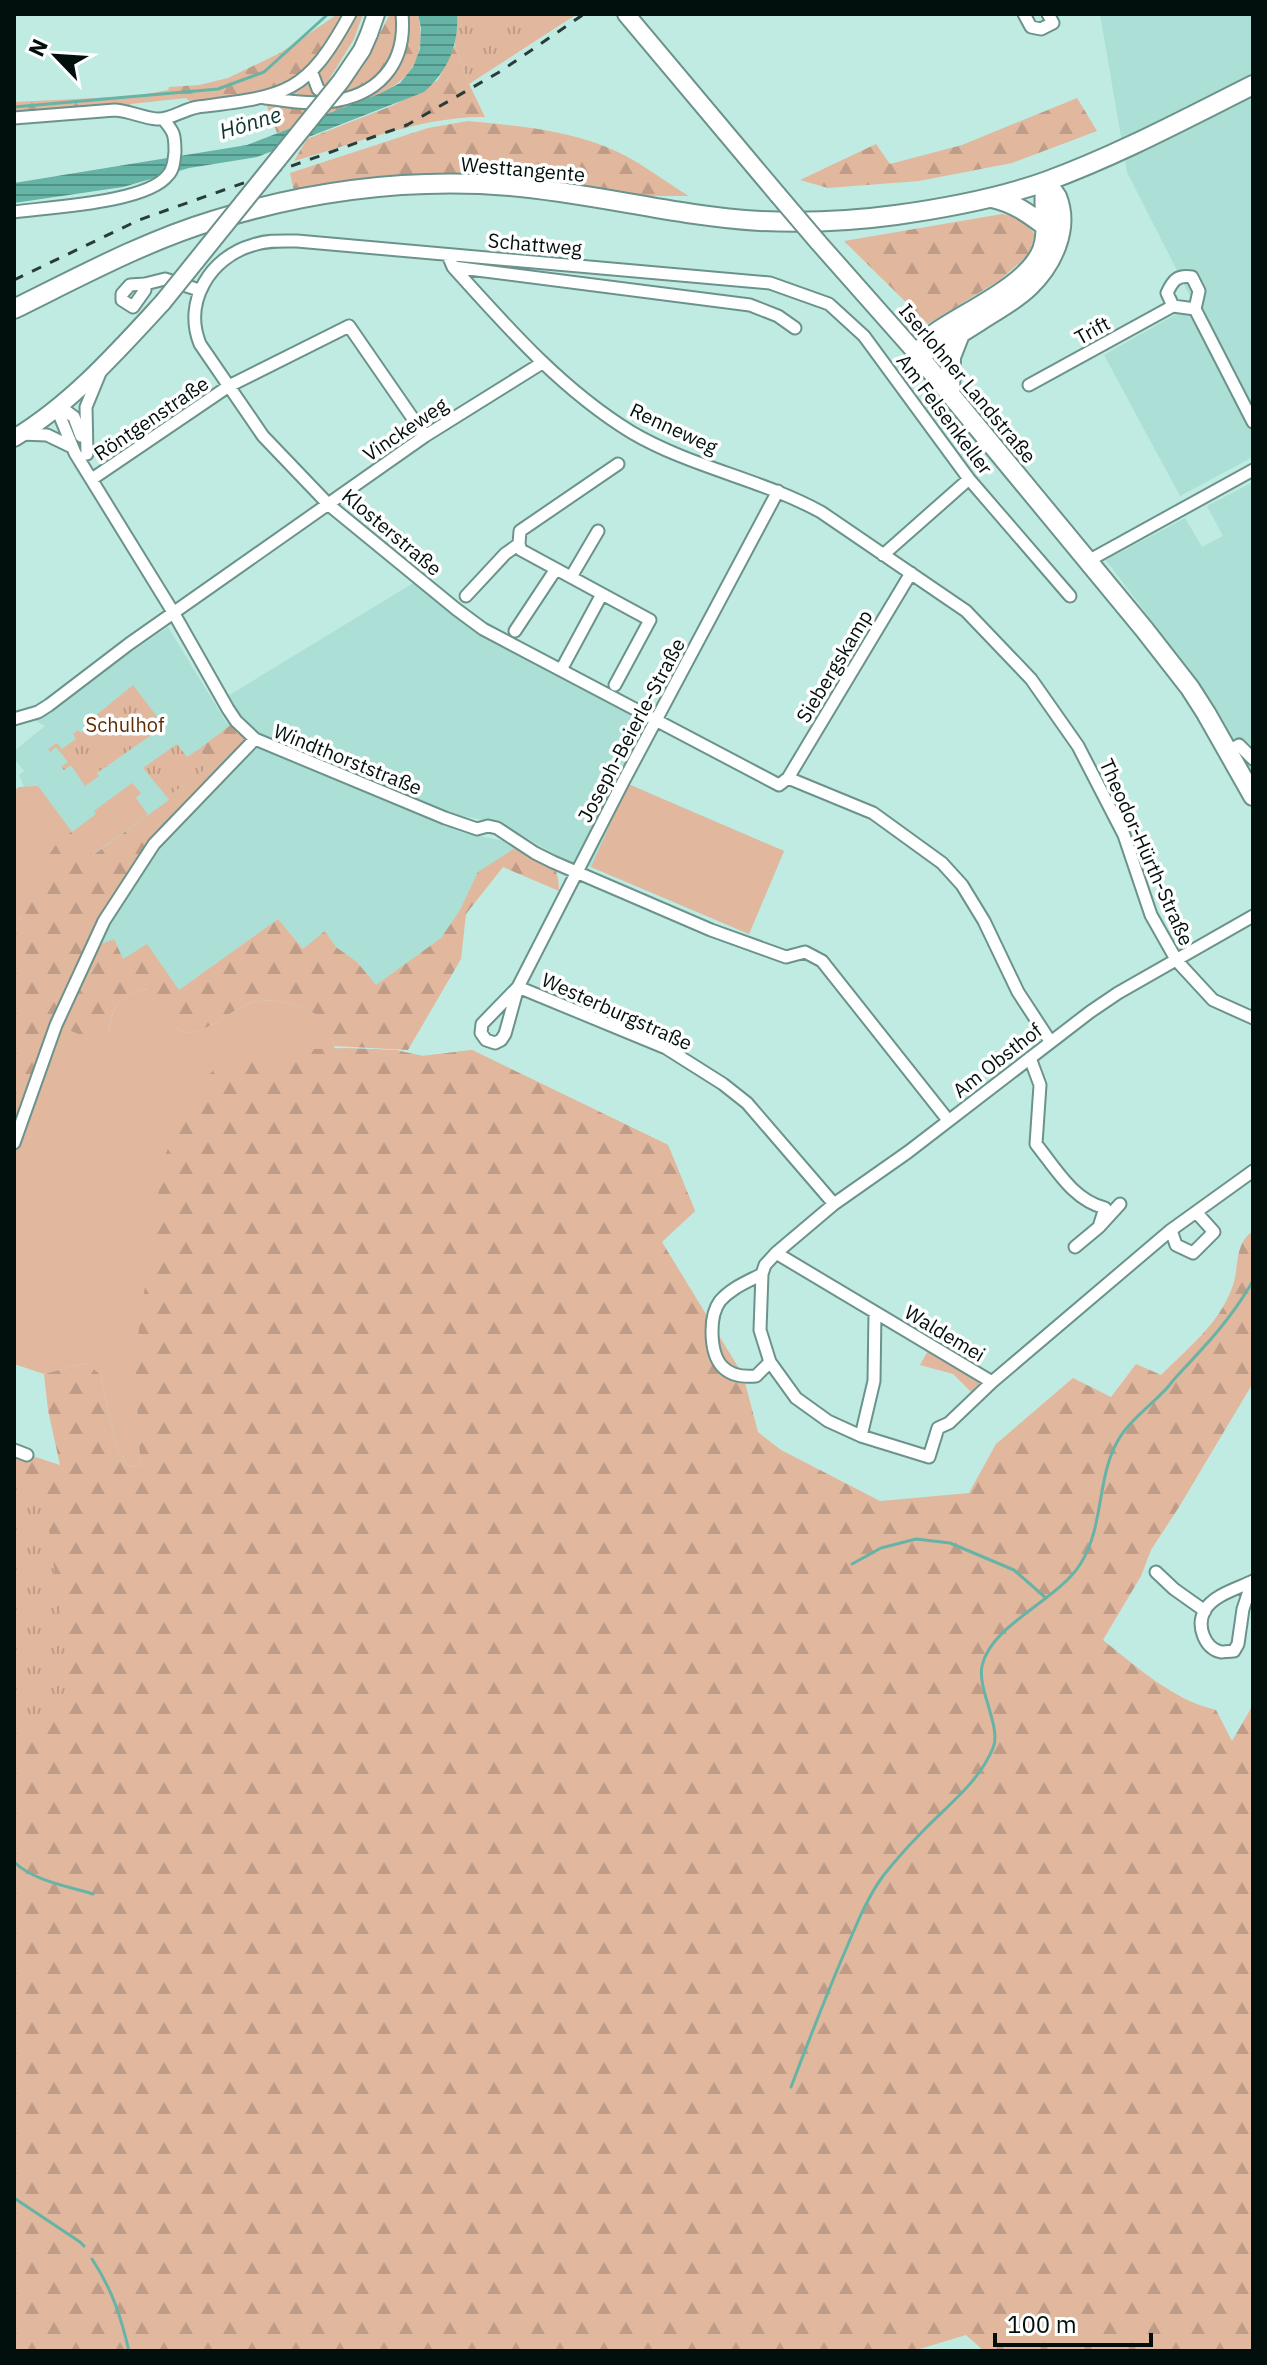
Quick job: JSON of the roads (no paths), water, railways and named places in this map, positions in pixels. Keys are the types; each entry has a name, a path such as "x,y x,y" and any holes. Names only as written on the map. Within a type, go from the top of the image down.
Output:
{"main road":[{"name":"Westtangente","path":"14,309 121,257 215,220 336,191 427,184 508,186 731,218 780,221 896,215 990,197 1046,182 1112,155 1253,85"},
{"path":"917,354 931,336 1008,288 1035,263 1041,251 1045,226 1042,198 1046,182"},
{"path":"917,354 939,347 960,334 1028,289 1043,272 1055,253 1060,232 1057,197 1046,182"},
{"path":"990,197 1011,202 1045,226"},
{"path":"950,394 951,357 960,334"},
{"name":"Iserlohner Landstraße","path":"917,354 1190,688 1253,796"}],"street":[{"path":"265,98 312,73 350,14"},
{"path":"17,436 102,367 163,302 341,81 362,50 376,14"},
{"path":"14,118 115,110 163,119 186,109 265,98 313,103 357,97 387,74 402,41 402,14"},
{"name":"Iserlohner Landstraße","path":"626,14 917,354"},
{"path":"1024,14 1031,27 1041,29 1053,23 1048,14"},
{"path":"312,73 318,89 338,101"},
{"path":"14,212 131,196 153,187 170,174 175,154 175,133 163,119"},
{"name":"Schattweg","path":"199,290 217,266 239,250 264,242 297,241 770,283"},
{"name":"Renneweg","path":"448,255 453,267 542,363 582,397 631,431 686,457 778,491 821,512 883,555"},
{"name":"Schattweg","path":"453,267 750,305 778,316 795,328"},
{"path":"1195,309 1173,306 1167,293 1172,281 1181,276 1192,277 1199,291 1195,309 1253,422"},
{"path":"145,284 165,279 199,290"},
{"name":"Am Felsenkeller","path":"770,283 829,304 864,336 969,479 1070,596"},
{"name":"Klosterstraße","path":"199,290 194,328 200,344 263,436 329,505 483,629 779,785 788,778"},
{"name":"Trift","path":"1029,385 1173,306"},
{"name":"Röntgenstraße","path":"92,479 229,386 349,326 425,436"},
{"name":"Vinckeweg","path":"14,719 38,712 49,705 173,612 425,436 542,363"},
{"name":"Windthorststraße","path":"87,454 86,407 102,367"},
{"name":"Windthorststraße","path":"58,405 73,448 236,721 255,739 445,818 477,829 488,826 497,828 535,853 576,873 711,930 786,957 805,952 822,961 948,1120"},
{"name":"Windthorststraße","path":"58,405 74,417 92,479"},
{"path":"17,436 47,435 73,448"},
{"path":"615,685 650,620 521,550 519,544 520,531 618,464"},
{"path":"1088,561 1253,470"},
{"path":"883,555 969,479"},
{"name":"Joseph-Beierle-Straße","path":"518,987 482,1024 481,1033 486,1040 495,1043 505,1034 518,987 778,491"},
{"path":"571,577 598,531"},
{"path":"466,596 505,554 519,544"},
{"name":"Theodor-Hürth-Straße","path":"883,555 966,611 1031,679 1078,746 1124,835 1151,915 1177,961 1213,1000 1253,1018"},
{"path":"515,631 556,569"},
{"name":"Siebergskamp","path":"788,778 911,573"},
{"path":"561,670 602,594"},
{"path":"14,1143 56,1025 104,921 154,844 255,739"},
{"path":"1228,751 1239,745 1253,759"},
{"path":"788,778 873,813 942,863 962,885 984,921 1018,992 1050,1041"},
{"name":"Am Obsthof","path":"776,1253 834,1204 908,1152 1050,1041 1118,993 1253,916"},
{"name":"Westerburgstraße","path":"518,987 666,1048 723,1084 747,1103 834,1204"},
{"path":"1030,1058 1040,1085 1036,1144 1072,1191 1092,1205 1105,1208 1099,1227"},
{"path":"992,1382 1171,1230 1253,1171"},
{"path":"1075,1247 1120,1204"},
{"path":"1171,1230 1176,1245 1193,1253 1214,1232 1196,1212"},
{"path":"776,1253 765,1265 762,1274 760,1330 770,1362 796,1398 828,1421 861,1436 929,1457"},
{"name":"Waldemei","path":"776,1253 992,1382 949,1423 938,1428 929,1457 929,1472"},
{"path":"762,1274 730,1290 717,1304 712,1322 712,1343 716,1358 725,1370 740,1377 756,1376 770,1362"},
{"name":"Waldemei","path":"861,1436 874,1381 875,1312"},
{"path":"14,1450 27,1455"},
{"path":"1156,1572 1205,1611"},
{"path":"1253,1581 1234,1651 1221,1652 1210,1646 1203,1636 1205,1611 1219,1598 1253,1581"}],"waterway":[{"path":"14,107 218,89 264,72 328,14"},
{"path":"791,2087 859,1918 876,1886 907,1847 980,1772 993,1748 994,1730 981,1675 988,1651 1011,1625 1071,1577 1089,1548 1107,1467 1120,1437 1218,1331 1253,1281"},
{"path":"852,1564 881,1548 916,1539 950,1543 1014,1570 1046,1598"},
{"path":"14,1862 41,1878 93,1894"},
{"path":"14,2198 84,2246"},
{"path":"92,2259 115,2304 129,2351"}],"railway":[{"path":"14,280 139,220 407,125 501,71 584,14"}],"water label":[{"name":"Hönne","path":"250,122"}],"park label":[{"name":"Schulhof","path":"125,724"}]}
